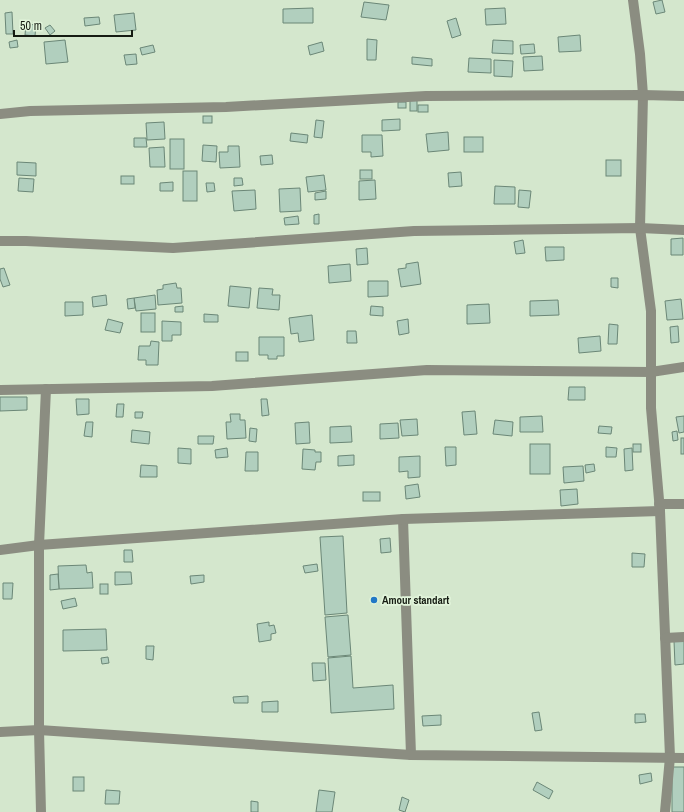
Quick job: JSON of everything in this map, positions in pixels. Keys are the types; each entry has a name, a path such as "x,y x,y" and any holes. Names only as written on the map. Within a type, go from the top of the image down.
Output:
{"street":[{"path":"633,0 640,54 643,95 640,228 651,311 651,408 659,508 670,757 665,812"},
{"path":"0,114 30,111 226,107 426,96 684,96"},
{"path":"0,241 34,241 173,248 414,231 640,228 684,230"},
{"path":"0,390 212,386 427,370 651,372 684,367"},
{"path":"40,812 39,544 46,389"},
{"path":"0,550 39,544 403,518 659,508 684,504"},
{"path":"403,518 411,755"},
{"path":"665,638 684,637"},
{"path":"0,732 39,730 411,755 684,758"}],"building":[{"path":"662,0 665,12 656,14 653,2"},
{"path":"364,2 389,5 386,20 361,17"},
{"path":"313,8 313,23 283,23 283,9"},
{"path":"505,8 506,24 486,25 485,9"},
{"path":"12,12 13,34 6,34 5,13"},
{"path":"134,13 136,30 116,32 114,15"},
{"path":"99,17 100,24 85,26 84,18"},
{"path":"456,18 461,35 452,38 447,21"},
{"path":"26,24 36,25 35,36 25,35"},
{"path":"50,25 55,31 50,35 45,28"},
{"path":"580,35 581,51 559,52 558,37"},
{"path":"367,39 377,40 376,60 367,60"},
{"path":"17,40 18,47 10,48 9,42"},
{"path":"65,40 68,62 46,64 44,42"},
{"path":"493,40 513,41 513,54 492,53"},
{"path":"322,42 324,51 310,55 308,46"},
{"path":"534,44 535,53 521,54 520,45"},
{"path":"153,45 155,52 142,55 140,48"},
{"path":"136,54 137,64 126,65 124,55"},
{"path":"542,56 543,70 524,71 523,57"},
{"path":"412,57 432,59 432,66 412,64"},
{"path":"469,58 491,59 491,73 468,72"},
{"path":"494,60 513,61 512,77 494,76"},
{"path":"410,99 417,99 417,111 410,111"},
{"path":"398,102 406,102 406,108 398,108"},
{"path":"418,105 428,105 428,112 418,112"},
{"path":"203,116 212,116 212,123 203,123"},
{"path":"400,119 400,130 382,131 382,120"},
{"path":"316,120 324,121 322,138 314,137"},
{"path":"164,122 165,139 147,140 146,123"},
{"path":"448,132 449,150 428,152 426,134"},
{"path":"291,133 308,135 307,143 290,141"},
{"path":"362,135 382,135 383,156 371,157 371,152 362,152"},
{"path":"464,137 483,137 483,152 464,152"},
{"path":"134,138 146,138 147,147 134,147"},
{"path":"170,139 184,139 184,169 170,169"},
{"path":"203,145 217,146 216,162 202,161"},
{"path":"228,146 239,146 240,167 220,168 219,152 228,152"},
{"path":"164,147 165,167 150,167 149,148"},
{"path":"272,155 273,164 261,165 260,156"},
{"path":"606,160 621,160 621,176 606,176"},
{"path":"17,162 36,163 36,176 17,175"},
{"path":"360,170 372,170 372,179 360,179"},
{"path":"183,171 197,171 197,201 183,201"},
{"path":"461,172 462,186 449,187 448,173"},
{"path":"324,175 326,190 308,192 306,177"},
{"path":"121,176 134,176 134,184 121,184"},
{"path":"19,178 34,179 33,192 18,191"},
{"path":"234,178 242,178 243,185 234,186"},
{"path":"375,180 376,199 359,200 359,181"},
{"path":"173,182 173,191 160,191 160,183"},
{"path":"206,183 214,183 215,191 207,192"},
{"path":"495,186 515,187 515,204 494,204"},
{"path":"300,188 301,211 280,212 279,189"},
{"path":"255,190 256,209 234,211 232,191"},
{"path":"519,190 531,191 529,208 518,207"},
{"path":"326,191 326,199 315,200 315,193"},
{"path":"319,214 319,224 314,224 314,215"},
{"path":"298,216 299,224 285,225 284,218"},
{"path":"683,238 683,255 671,255 671,239"},
{"path":"523,240 525,253 516,254 514,242"},
{"path":"545,247 564,247 564,260 546,261"},
{"path":"367,248 368,264 357,265 356,249"},
{"path":"418,262 421,284 401,287 398,269 406,268 406,264"},
{"path":"350,264 351,281 329,283 328,266"},
{"path":"4,268 10,285 3,287 0,279 0,269"},
{"path":"611,278 618,278 618,288 611,287"},
{"path":"368,281 388,281 388,296 368,297"},
{"path":"176,283 177,288 181,288 182,303 158,305 157,290 163,289 163,285"},
{"path":"230,286 251,288 249,308 228,306"},
{"path":"259,288 273,289 272,295 280,295 279,310 257,308"},
{"path":"106,295 107,305 93,307 92,297"},
{"path":"155,295 156,309 136,311 134,298"},
{"path":"134,298 135,308 128,309 127,299"},
{"path":"681,299 683,319 667,320 665,301"},
{"path":"558,300 559,315 530,316 530,301"},
{"path":"65,302 83,302 83,315 65,316"},
{"path":"489,304 490,323 467,324 467,305"},
{"path":"183,306 183,312 175,312 175,307"},
{"path":"371,306 383,307 383,316 370,315"},
{"path":"141,313 155,313 155,332 141,332"},
{"path":"204,314 218,315 218,322 204,322"},
{"path":"312,315 314,340 299,342 298,333 291,334 289,318"},
{"path":"108,319 123,323 120,333 105,330"},
{"path":"408,319 409,333 399,335 397,321"},
{"path":"162,321 181,322 181,335 172,335 172,341 162,341"},
{"path":"609,324 618,325 617,344 608,344"},
{"path":"678,326 679,342 671,343 670,327"},
{"path":"347,331 356,331 357,343 347,343"},
{"path":"600,336 601,351 579,353 578,338"},
{"path":"259,337 284,337 284,356 277,356 277,359 268,359 268,355 259,355"},
{"path":"151,341 159,342 158,365 146,365 146,360 138,360 139,346 150,346"},
{"path":"236,352 248,352 248,361 236,361"},
{"path":"569,387 585,387 585,400 568,400"},
{"path":"0,397 27,397 27,410 0,411"},
{"path":"76,399 89,399 89,414 77,415"},
{"path":"261,399 267,399 269,415 262,416"},
{"path":"117,404 124,404 123,417 116,417"},
{"path":"475,411 477,434 464,435 462,412"},
{"path":"135,412 143,412 142,418 135,418"},
{"path":"230,414 240,414 240,420 245,420 246,438 227,439 226,422 231,422"},
{"path":"542,416 543,432 520,432 520,417"},
{"path":"684,416 684,432 679,433 676,417"},
{"path":"417,419 418,435 402,436 400,420"},
{"path":"495,420 513,422 512,436 493,434"},
{"path":"86,422 93,422 92,437 84,436"},
{"path":"309,422 310,443 296,444 295,423"},
{"path":"398,423 399,438 380,439 380,424"},
{"path":"351,426 352,442 330,443 330,427"},
{"path":"599,426 612,427 611,434 598,433"},
{"path":"250,428 257,429 256,442 249,441"},
{"path":"132,430 150,432 149,444 131,442"},
{"path":"677,431 678,440 673,441 672,432"},
{"path":"198,436 214,436 213,444 198,444"},
{"path":"681,438 684,438 684,454 681,454"},
{"path":"530,444 550,444 550,474 530,474"},
{"path":"633,444 641,444 641,452 633,452"},
{"path":"445,447 456,447 456,465 446,466"},
{"path":"606,447 617,448 616,457 606,457"},
{"path":"178,448 191,449 191,464 178,463"},
{"path":"227,448 228,457 216,458 215,450"},
{"path":"632,448 633,470 625,471 624,449"},
{"path":"303,449 321,452 321,462 316,462 315,470 302,469"},
{"path":"246,452 258,452 258,471 245,471"},
{"path":"354,455 354,465 338,466 338,456"},
{"path":"420,456 420,477 408,478 408,471 399,472 399,457"},
{"path":"594,464 595,471 586,473 585,465"},
{"path":"141,465 157,466 157,477 140,477"},
{"path":"583,466 584,481 564,483 563,467"},
{"path":"418,484 420,497 406,499 405,486"},
{"path":"577,489 578,504 561,506 560,490"},
{"path":"363,492 380,492 380,501 363,501"},
{"path":"343,536 347,613 325,615 320,537"},
{"path":"390,538 391,552 381,553 380,539"},
{"path":"124,550 132,550 133,562 124,562"},
{"path":"632,553 645,554 644,567 632,567"},
{"path":"317,564 318,571 305,573 303,566"},
{"path":"86,565 87,573 92,572 93,588 59,589 58,566"},
{"path":"115,572 131,572 132,584 115,585"},
{"path":"58,574 59,589 50,590 50,575"},
{"path":"204,575 204,582 191,584 190,576"},
{"path":"3,583 13,583 12,599 3,599"},
{"path":"100,584 108,584 108,594 100,594"},
{"path":"75,598 77,606 63,609 61,601"},
{"path":"348,615 351,655 328,657 325,617"},
{"path":"269,622 269,626 274,625 276,633 271,634 271,640 259,642 257,624"},
{"path":"106,629 107,650 63,651 63,630"},
{"path":"674,641 684,641 684,664 675,665"},
{"path":"146,646 154,646 153,660 146,659"},
{"path":"351,656 353,688 393,685 394,709 331,713 328,658"},
{"path":"108,657 109,663 102,664 101,658"},
{"path":"312,663 325,663 326,680 313,681"},
{"path":"248,696 248,703 234,703 233,697"},
{"path":"278,701 278,712 262,712 262,702"},
{"path":"539,712 542,730 535,731 532,713"},
{"path":"635,714 645,714 646,722 635,723"},
{"path":"441,715 441,725 423,726 422,716"},
{"path":"672,767 684,767 684,812 672,812"},
{"path":"651,773 652,781 640,784 639,775"},
{"path":"73,777 84,777 84,791 73,791"},
{"path":"537,782 553,791 549,799 533,790"},
{"path":"106,790 120,791 119,804 105,804"},
{"path":"319,790 335,792 332,812 316,812"},
{"path":"402,797 409,800 405,812 399,810"},
{"path":"251,801 258,802 258,812 251,812"}],"place":[{"name":"Amour standart","path":"374,600"}]}
